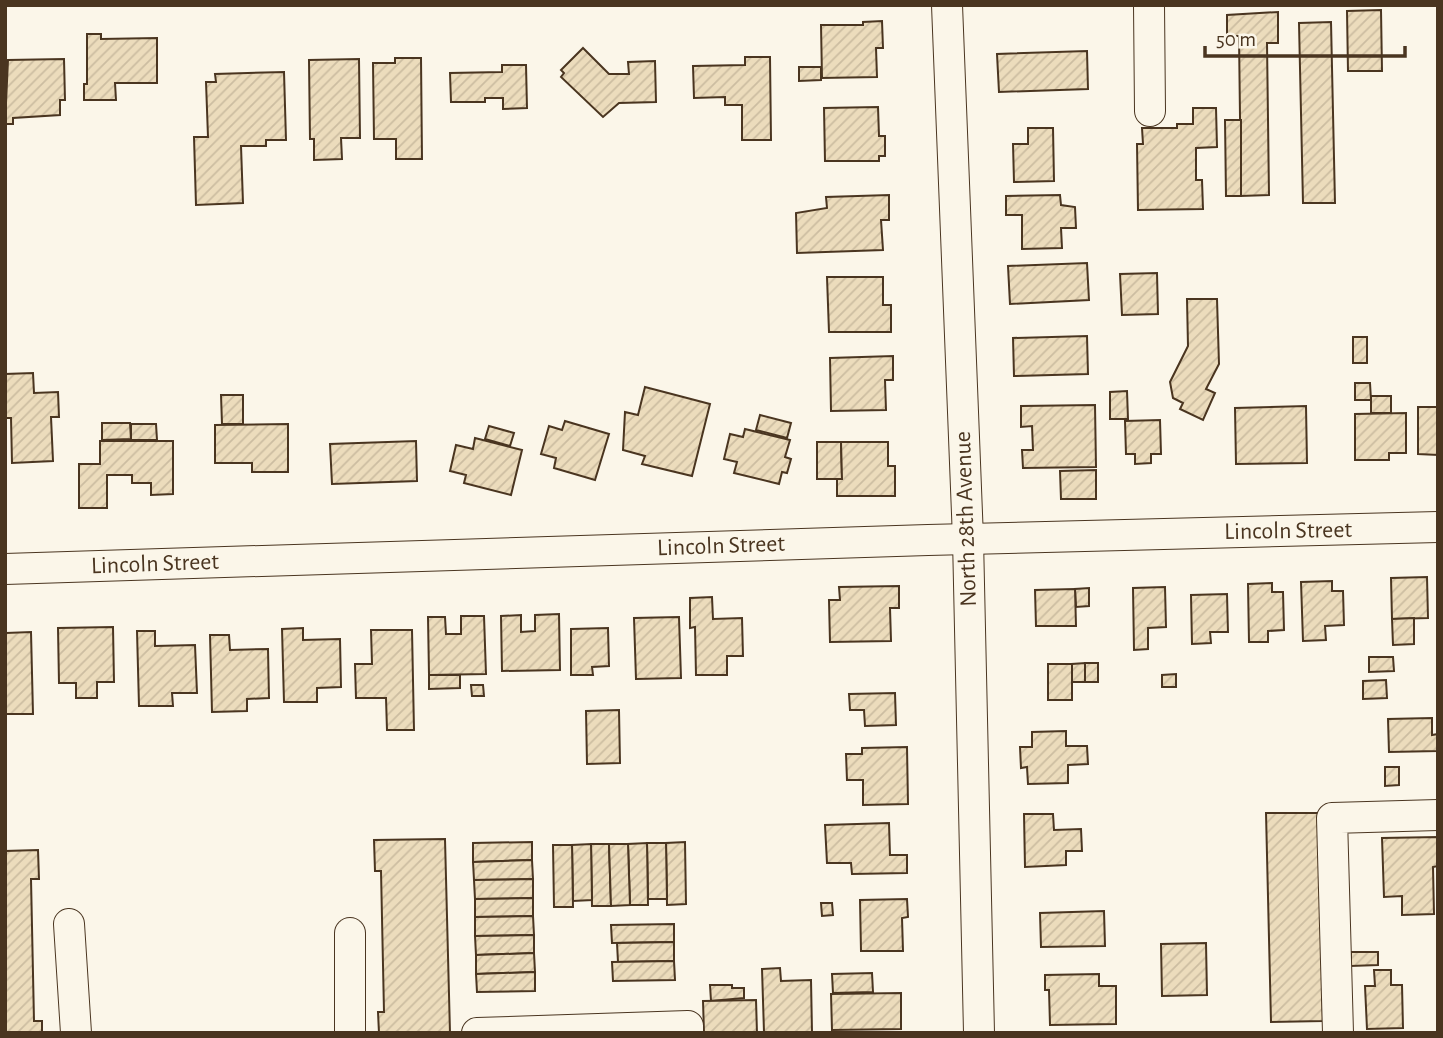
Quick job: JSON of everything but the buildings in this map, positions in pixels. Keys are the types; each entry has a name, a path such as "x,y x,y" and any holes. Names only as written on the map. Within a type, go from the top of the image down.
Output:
{"street":[{"name":"North 28th Avenue","path":"947,5 968,539 979,1033"},
{"path":"1149,5 1150,111"},
{"name":"Lincoln Street","path":"5,569 1438,527"},
{"path":"1338,1033 1331,821 1335,817 1438,815"},
{"path":"69,924 76,1033"},
{"path":"350,933 350,1033"},
{"path":"477,1033 688,1026 688,1033"}]}
